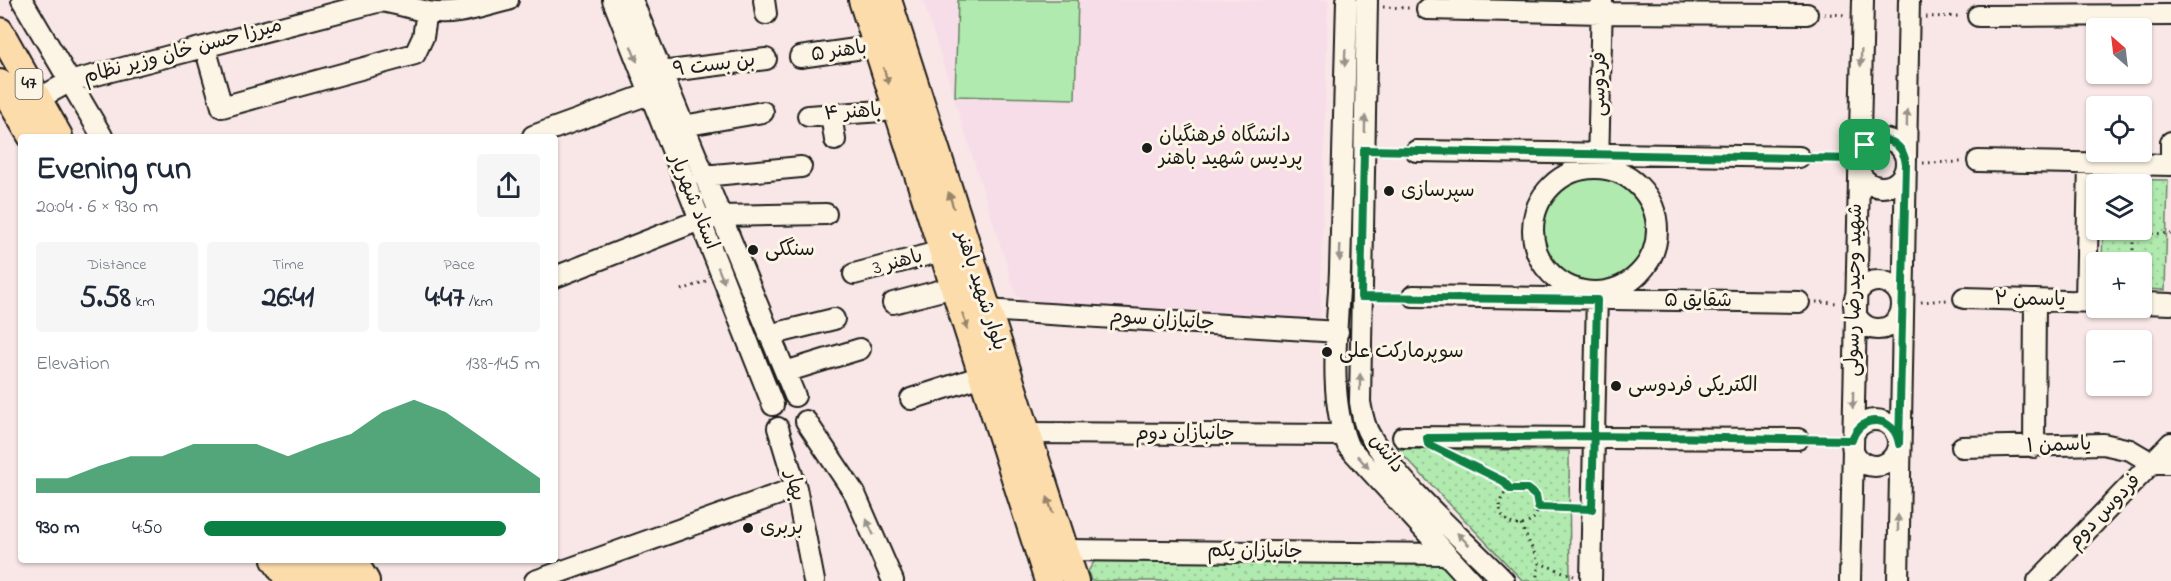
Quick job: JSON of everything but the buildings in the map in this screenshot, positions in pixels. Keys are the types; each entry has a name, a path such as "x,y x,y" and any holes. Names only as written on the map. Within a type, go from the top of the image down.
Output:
{"main road":[{"name":"بلوار شهید باهنر","path":"862,0 1048,581"},
{"name":"بلوار شهید باهنر","path":"888,0 1075,581"},
{"name":"47","path":"0,32 58,134"},
{"name":"47","path":"0,83 30,134"},
{"path":"277,563 289,581"},
{"path":"300,563 312,581"},
{"path":"328,563 339,581"},
{"path":"355,563 366,581"}],"street":[{"path":"22,0 101,134"},
{"name":"میرزا حسن خان وزیر نظام","path":"38,99 69,82 381,1 407,5 427,12 453,13 508,0"},
{"name":"استاد شهریار","path":"613,0 683,126 795,396"},
{"name":"استاد شهریار","path":"635,0 700,220 773,405"},
{"name":"دانش","path":"1347,0 1337,408 1348,446 1471,581"},
{"name":"دانش","path":"1367,3 1360,402 1364,422 1371,437 1405,480 1504,581"},
{"path":"1427,9 1602,7 1807,14"},
{"name":"فردوسی","path":"1598,160 1602,7"},
{"name":"شهید وحیدرضا رسولی","path":"1850,581 1854,303 1863,8"},
{"path":"1898,581 1909,8"},
{"path":"205,47 222,107 416,54 423,37 427,12"},
{"path":"1978,16 2171,15"},
{"name":"باهنر ۵","path":"800,57 877,46"},
{"name":"بن بست ۹","path":"538,134 660,84 766,59"},
{"name":"باهنر ۴","path":"808,116 897,110"},
{"path":"683,126 763,112"},
{"path":"831,115 835,140"},
{"path":"1888,140 1902,149 1906,164 1901,179 1887,188 1879,188 1871,186 1860,175 1858,159 1860,151 1872,141 1888,140"},
{"path":"1978,161 2171,165 2171,142"},
{"path":"1416,151 1598,160 1799,157"},
{"path":"1597,296 1569,286 1545,268 1536,251 1533,231 1536,211 1545,193 1560,179 1598,160"},
{"path":"1413,296 1597,296 1626,284 1642,272 1652,255 1657,236 1656,216 1648,197 1635,182 1598,160"},
{"path":"2089,164 2089,174"},
{"path":"703,176 801,167"},
{"path":"558,276 700,220 719,216 826,214"},
{"name":"باهنر 3","path":"854,274 942,251"},
{"path":"1883,282 1896,289 1902,303 1898,318 1893,324 1878,329 1870,328 1858,318 1854,303 1861,289 1867,284 1883,282"},
{"path":"893,303 954,286"},
{"path":"1585,579 1592,509 1597,296"},
{"name":"شقایق ۵","path":"1597,296 1799,302"},
{"name":"یاسمن ۲","path":"1964,298 2086,302"},
{"path":"2034,447 2035,300"},
{"path":"2152,303 2171,304"},
{"name":"جانبازان سوم","path":"986,310 1338,332"},
{"path":"770,335 834,320"},
{"path":"785,372 860,349"},
{"path":"911,399 982,376"},
{"path":"782,396 795,396 801,398 807,409 806,421 802,427 790,432 778,428 771,417 773,405 782,396"},
{"path":"1873,420 1881,420 1894,429 1899,444 1894,458 1874,466 1860,461 1853,448 1852,440 1859,426 1873,420"},
{"path":"806,421 855,494 893,581"},
{"name":"بهار","path":"778,428 796,488 814,581"},
{"name":"جانبازان دوم","path":"1027,433 1344,435"},
{"path":"1403,437 1594,436 1798,439"},
{"name":"فردوس دوم","path":"2038,581 2161,463 2171,443"},
{"name":"یاسمن ۱","path":"1962,447 2103,444 2130,450 2161,463"},
{"path":"535,581 796,488"},
{"name":"جانبازان یکم","path":"1065,550 1445,554"}],"path":[{"path":"1367,3 1427,9"},
{"path":"1807,14 1863,8"},
{"path":"1909,8 1978,16"},
{"path":"1364,150 1416,151"},
{"path":"1799,157 1858,159"},
{"path":"1906,164 1978,161"},
{"path":"2152,232 2171,234"},
{"path":"682,290 722,276"},
{"path":"1361,297 1413,296"},
{"path":"1902,303 1964,298"},
{"path":"1799,302 1854,303"},
{"path":"1427,438 1428,444 1503,481 1510,489"},
{"path":"1798,439 1852,440"},
{"path":"1521,487 1532,491 1538,507 1535,517 1521,525 1510,523 1502,514 1502,498 1510,489 1521,487"},
{"path":"1538,507 1592,509"},
{"path":"1521,525 1539,563 1536,581"},
{"path":"1539,563 1585,579"}],"shaded area":[{"name":"دانشگاه فرهنگیان پردیس شهید باهنر","path":"923,0 1328,0 1320,324 1026,302 1016,295"}],"green space":[{"path":"958,0 1078,0 1075,99 955,96"},
{"path":"1596,178 1616,182 1633,194 1645,211 1649,231 1645,251 1633,268 1616,280 1596,284 1576,280 1559,268 1547,251 1543,231 1547,211 1559,194 1576,182"},
{"path":"2152,180 2168,180 2165,290 2152,289 2152,252 2102,252 2103,240 2152,240"},
{"path":"1397,449 1569,451 1570,581 1523,581"},
{"path":"1098,556 1442,562 1459,581 1091,581 1088,571"}],"place":[{"name":"دانشگاه فرهنگیان پردیس شهید باهنر","path":"1147,148"},
{"name":"سپرسازی","path":"1389,191"},
{"name":"سنگکی","path":"753,250"},
{"name":"سوپرمارکت علی","path":"1327,352"},
{"name":"الکتریکی فردوسی","path":"1616,386"},
{"name":"بربری","path":"748,528"}],"route":[{"path":"1865,145 1858,159 1598,152 1364,150 1361,297 1597,300 1594,436 1592,509 1538,507 1538,501 1532,491 1521,487 1510,489 1503,481 1428,444 1427,438 1594,436 1852,440 1859,426 1873,420 1888,423 1898,436 1899,444 1906,164 1902,149 1896,143 1880,139 1865,145"}]}
